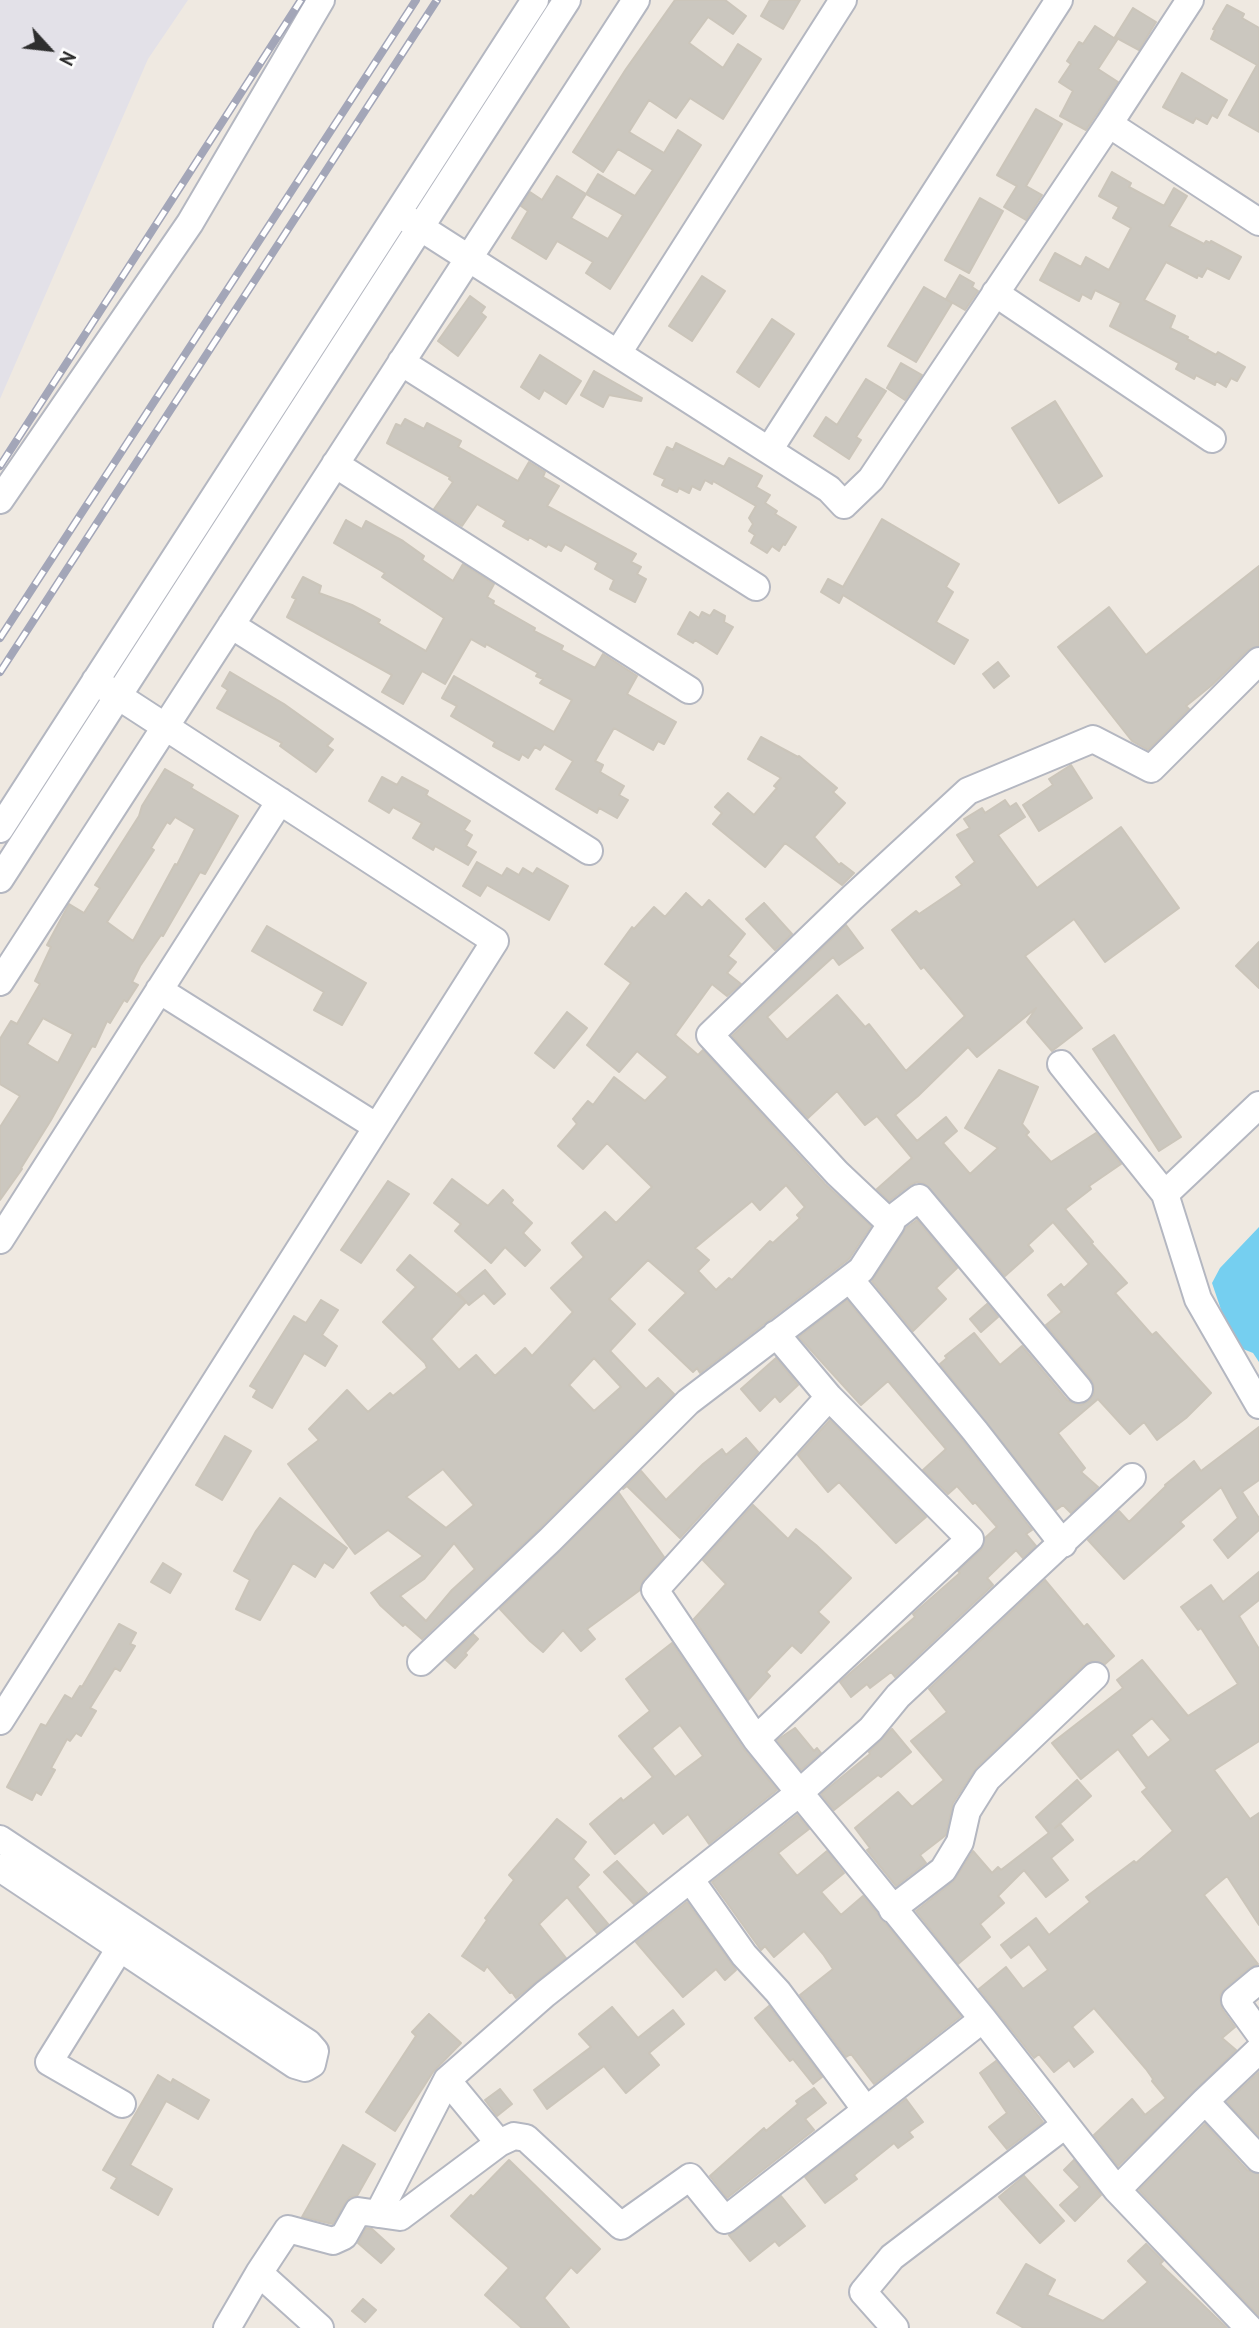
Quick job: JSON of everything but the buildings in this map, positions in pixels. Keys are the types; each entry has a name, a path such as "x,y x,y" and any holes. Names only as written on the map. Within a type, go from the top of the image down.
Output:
{"street":[{"path":"0,500 190,223 321,0"},
{"path":"0,829 535,0"},
{"path":"0,879 567,0"},
{"path":"0,982 636,0"},
{"path":"618,353 843,0"},
{"path":"769,450 1059,0"},
{"path":"398,213 829,489 844,505 871,479 1189,0"},
{"path":"1109,124 1259,222"},
{"path":"995,293 1212,439"},
{"path":"401,362 756,587"},
{"path":"335,464 689,690"},
{"path":"231,625 589,851"},
{"path":"891,1224 837,1173 710,1035 968,791 1093,739 1152,769 1259,662"},
{"path":"0,1721 495,940 95,681"},
{"path":"0,1240 280,801"},
{"path":"159,990 377,1127"},
{"path":"1061,1064 1165,1194 1198,1299 1259,1405"},
{"path":"1165,1194 1259,1105"},
{"path":"421,1662 550,1540 688,1402 861,1270 893,1218 919,1198 1079,1389"},
{"path":"848,1280 975,1431 1063,1544"},
{"path":"756,1739 970,1539 829,1397 776,1334"},
{"path":"829,1397 655,1590 756,1739 983,2019 1116,2190 1234,2323"},
{"path":"378,2214 447,2080 545,1994 799,1793 871,1729 898,1696 1132,1477"},
{"path":"892,1909 943,1870 960,1842 967,1811 987,1779 1095,1676"},
{"path":"0,1839 308,2043 315,2052 312,2064 305,2068 295,2065 1,1871"},
{"path":"690,1880 744,1955 778,1992 866,2110"},
{"path":"120,1948 48,2062 122,2104"},
{"path":"1259,1980 1235,2000 1259,2033"},
{"path":"226,2328 288,2229 333,2241 344,2236 358,2211 401,2217 499,2143 514,2136 526,2138 621,2227 690,2177 725,2220 983,2019"},
{"path":"1116,2190 1259,2050"},
{"path":"447,2080 499,2143"},
{"path":"1205,2101 1259,2159"},
{"path":"895,2328 863,2292 892,2257 1065,2125"},
{"path":"259,2273 320,2328"}],"shaded area":[{"path":"0,0 188,0 148,59 0,399"}],"water":[{"path":"1259,1227 1259,1362 1253,1353 1233,1345 1212,1283 1220,1268"}],"railway":[{"path":"0,466 301,0"},
{"path":"0,638 416,0"},
{"path":"0,672 437,0"}]}
